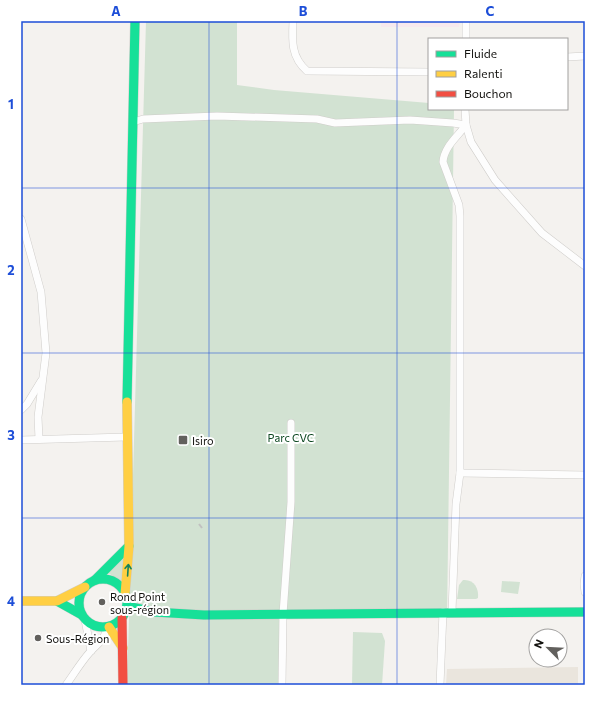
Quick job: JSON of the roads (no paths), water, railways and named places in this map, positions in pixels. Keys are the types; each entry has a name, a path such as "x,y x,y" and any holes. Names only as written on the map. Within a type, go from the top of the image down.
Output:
{"main road":[{"path":"123,685 122,618 127,606 125,594 129,546 126,437 134,21"},
{"path":"21,601 57,601 85,587 95,580 129,546"},
{"path":"95,580 113,581 125,594"},
{"path":"84,618 79,604 79,598 85,587"},
{"path":"57,601 96,627 108,627 122,618"},
{"path":"127,606 154,612 204,615 585,612"},
{"path":"108,627 123,648"}],"street":[{"path":"293,21 293,52 299,64 308,71 428,72"},
{"path":"466,21 466,38"},
{"path":"568,57 585,56"},
{"path":"466,110 466,125 471,142 485,165 520,210 542,233 585,266"},
{"path":"133,122 143,119 217,116 317,119 335,123 410,120 466,125"},
{"path":"440,685 460,473 460,216 459,205 443,162 448,146 466,125"},
{"path":"21,219 41,292 46,354 38,416 39,438"},
{"path":"21,410 27,404 42,378"},
{"path":"282,685 283,614 291,502 291,424"},
{"path":"21,440 39,438 126,437"},
{"path":"460,473 585,475"},
{"path":"585,576 585,592"},
{"path":"84,618 91,651"},
{"path":"66,685 91,651 102,641 106,635 108,627"}],"railway":[{"path":"199,524 202,528"}],"place":[{"name":"Isiro","path":"183,440"},
{"name":"Rond Point sous-région","path":"102,602"},
{"name":"Sous-Région","path":"38,638"}],"park label":[{"name":"Parc CVC","path":"291,437"}]}
